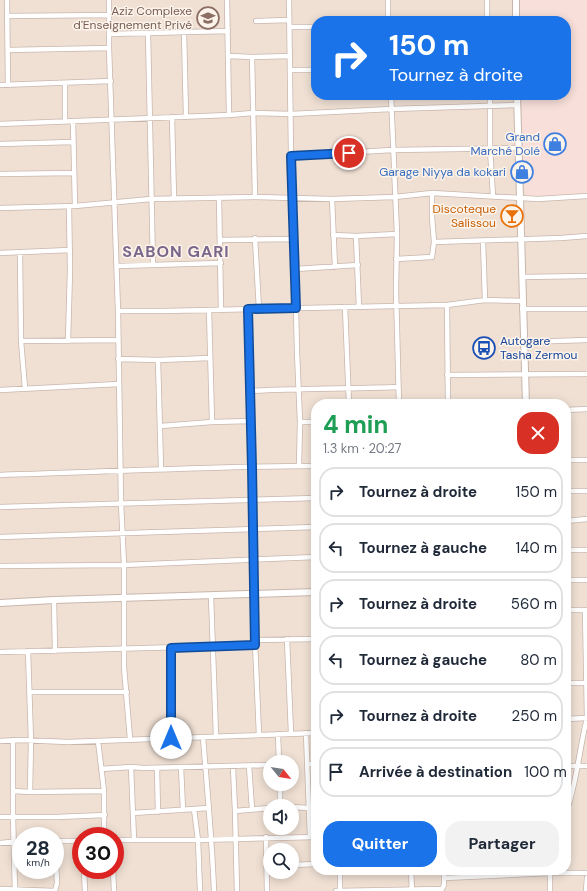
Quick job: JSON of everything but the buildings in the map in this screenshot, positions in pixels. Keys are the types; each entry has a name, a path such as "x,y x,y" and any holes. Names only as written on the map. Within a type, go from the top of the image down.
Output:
{"street":[{"path":"7,0 8,85"},
{"path":"109,0 109,48 117,266 120,471 124,565 124,667 130,739"},
{"path":"227,0 229,115"},
{"path":"289,0 293,239 300,422 299,466"},
{"path":"388,0 388,16"},
{"path":"487,0 487,16"},
{"path":"516,0 516,16"},
{"path":"7,16 109,14"},
{"path":"256,21 290,20"},
{"path":"290,28 311,27"},
{"path":"109,34 228,31"},
{"path":"184,32 186,116"},
{"path":"148,33 153,265"},
{"path":"8,50 109,48"},
{"path":"229,56 290,56"},
{"path":"252,57 255,197"},
{"path":"290,70 311,70"},
{"path":"0,85 110,81"},
{"path":"64,83 65,121"},
{"path":"391,100 396,234 399,399"},
{"path":"490,100 490,149 493,196"},
{"path":"518,100 522,309 526,399"},
{"path":"0,124 254,113 291,114 518,105"},
{"path":"172,117 174,199"},
{"path":"73,121 75,206"},
{"path":"0,144 73,142"},
{"path":"291,156 392,150 519,148"},
{"path":"0,174 74,172"},
{"path":"0,208 75,206 151,199 255,197 332,199 395,197 432,193 538,199 587,196"},
{"path":"396,259 432,257 434,242 432,193"},
{"path":"219,198 221,310"},
{"path":"332,199 335,267"},
{"path":"68,341 70,270 69,206"},
{"path":"333,235 356,236 396,234"},
{"path":"356,236 359,307"},
{"path":"434,242 587,236"},
{"path":"220,240 256,238 293,239"},
{"path":"256,238 259,309"},
{"path":"483,241 485,300"},
{"path":"0,253 70,250"},
{"path":"20,253 21,341 25,388"},
{"path":"117,266 221,263"},
{"path":"295,269 358,265"},
{"path":"522,277 587,276"},
{"path":"118,311 447,305 485,300 522,301"},
{"path":"447,305 448,399"},
{"path":"346,307 348,399"},
{"path":"248,309 255,642 259,735"},
{"path":"522,309 587,309"},
{"path":"209,310 212,422"},
{"path":"21,341 118,340"},
{"path":"524,342 587,340"},
{"path":"118,359 158,360 210,358"},
{"path":"158,360 161,468"},
{"path":"447,375 587,374"},
{"path":"0,390 119,384"},
{"path":"250,391 299,388 348,389 398,387"},
{"path":"571,410 587,409"},
{"path":"161,426 212,422 251,422"},
{"path":"300,422 311,422"},
{"path":"571,460 587,460"},
{"path":"0,475 120,471 161,468 311,466"},
{"path":"571,491 587,491"},
{"path":"0,507 311,498"},
{"path":"571,520 587,519"},
{"path":"0,537 311,527"},
{"path":"571,550 587,550"},
{"path":"0,566 124,565 311,557"},
{"path":"571,580 587,580"},
{"path":"0,603 311,592"},
{"path":"211,596 216,736"},
{"path":"54,600 55,651"},
{"path":"571,610 586,610 587,682 585,731 578,766 571,790"},
{"path":"287,639 291,734"},
{"path":"0,652 212,647 287,639 311,639"},
{"path":"171,648 171,738"},
{"path":"28,651 32,741 30,792"},
{"path":"571,682 587,682"},
{"path":"30,692 127,692"},
{"path":"571,719 586,718"},
{"path":"124,840 212,840 266,837 310,837 306,733"},
{"path":"0,741 98,741 311,733"},
{"path":"278,734 279,755"},
{"path":"203,737 212,840 214,891"},
{"path":"13,827 12,791 14,740"},
{"path":"98,741 104,791 104,827"},
{"path":"101,769 131,767 156,768 263,765"},
{"path":"249,766 252,809"},
{"path":"571,766 587,766"},
{"path":"131,767 134,840"},
{"path":"181,767 183,810"},
{"path":"233,767 237,891"},
{"path":"156,768 158,812"},
{"path":"12,791 104,791"},
{"path":"133,813 209,808"},
{"path":"235,811 263,808"},
{"path":"299,808 308,808"},
{"path":"194,809 198,840 200,891"},
{"path":"0,817 105,815"},
{"path":"266,837 266,843"},
{"path":"0,843 12,841"},
{"path":"299,865 311,864"},
{"path":"571,872 587,873"},
{"path":"340,875 340,891"},
{"path":"411,875 412,890"},
{"path":"336,891 442,889 444,885 444,878 508,875"},
{"path":"550,875 550,891"},
{"path":"586,891 587,878"},
{"path":"15,879 15,890"},
{"path":"0,889 55,891 58,879"},
{"path":"84,879 85,891"},
{"path":"113,879 114,891"},
{"path":"266,891 267,879"}],"shaded area":[{"path":"0,0 587,0 587,891 0,891"},
{"name":"Grand Marché Dolé","path":"518,0 587,0 587,194 525,196 521,100 571,100 571,16 519,16"}],"place":[{"name":"Aziz Complexe d'Enseignement Privé","path":"208,18"},
{"name":"Grand Marché Dolé","path":"555,144"},
{"name":"Garage Niyya da kokari","path":"522,172"},
{"name":"Discoteque Salissou","path":"512,216"},
{"name":"Autogare Tasha Zermou","path":"484,348"}],"district":[{"name":"SABON GARI","path":"176,251"}],"route":[{"path":"171,738 171,648 255,645 248,309 296,308 291,156 349,153"}]}
